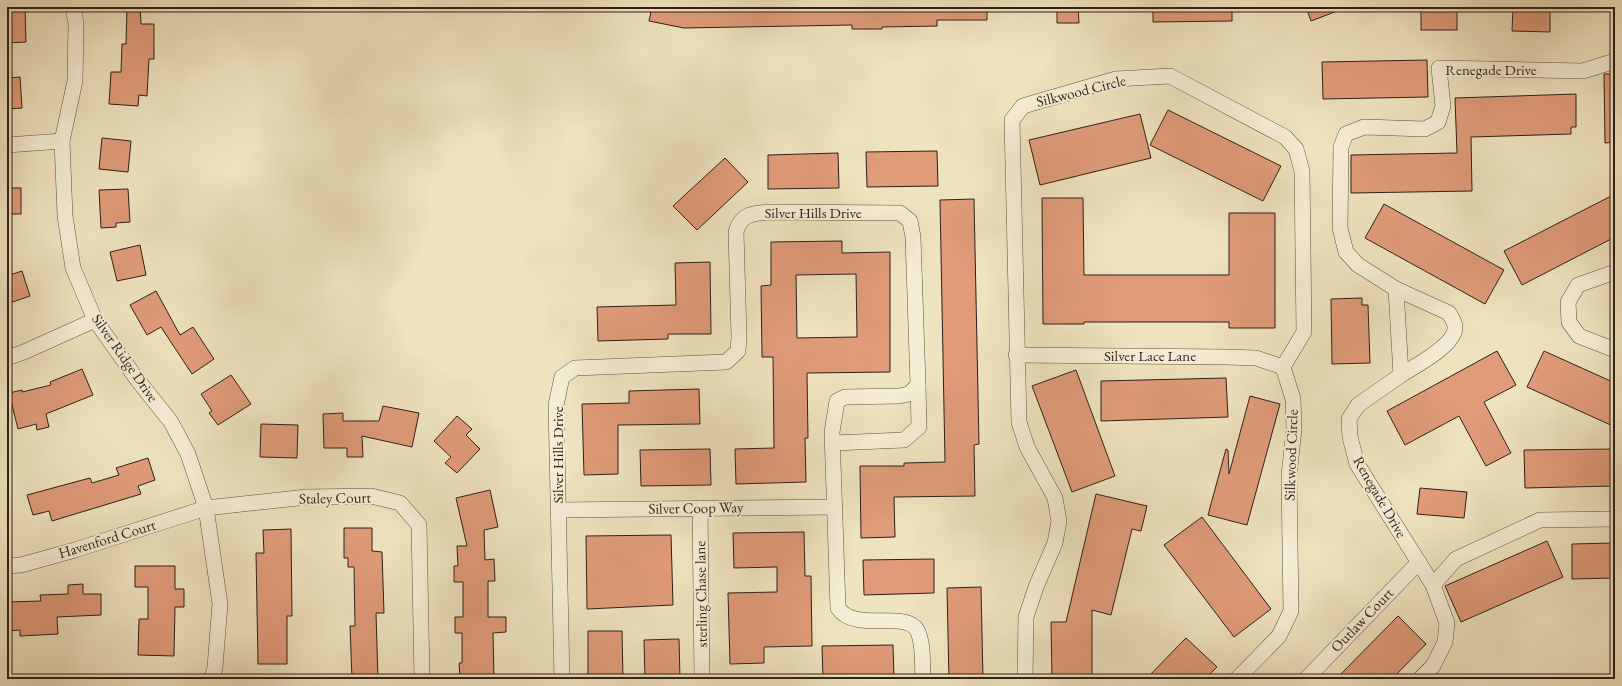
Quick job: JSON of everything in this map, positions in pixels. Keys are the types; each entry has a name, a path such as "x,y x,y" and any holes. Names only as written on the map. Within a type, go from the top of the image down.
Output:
{"street":[{"name":"Silver Ridge Drive","path":"73,7 76,23 75,81 62,141 65,216 73,268 95,320 136,378 171,422 188,454 206,508 220,604 215,667 212,679"},
{"name":"Renegade Drive","path":"1420,679 1433,666 1445,642 1447,622 1433,585 1357,464 1350,438 1349,419 1358,405 1449,343 1454,334 1455,326 1449,313 1396,290 1358,265 1346,252 1340,228 1341,147 1346,134 1364,127 1425,129 1438,122 1443,106 1439,68 1583,71 1615,61"},
{"name":"Silkwood Circle","path":"1025,679 1026,617 1036,587 1055,543 1059,521 1055,498 1027,447 1019,422 1016,355 1012,120 1023,106 1116,79 1170,76 1285,137 1296,149 1302,171 1304,332 1283,367 1293,399 1294,429 1289,476 1291,611 1279,636 1238,679"},
{"path":"7,145 62,141"},
{"name":"Silver Hills Drive","path":"562,679 556,405 562,377 575,368 726,362 738,352 739,337 736,232 740,221 745,216 754,213 900,213 910,221 913,237 918,386"},
{"path":"1615,272 1578,285 1568,302 1569,322 1579,336 1615,350"},
{"path":"1396,290 1401,375"},
{"path":"7,358 24,352 95,320"},
{"name":"Silver Lace Lane","path":"1016,355 1234,357 1256,358 1283,367"},
{"path":"918,386 909,394 899,396 845,397 838,401 833,424 832,443 838,608 843,615 852,619 908,622 916,629 920,640 923,679"},
{"path":"832,443 904,440 919,427 918,386"},
{"name":"Staley Court","path":"206,508 307,497 371,496 400,503 419,525 422,679"},
{"name":"Silver Coop Way","path":"558,510 835,507"},
{"name":"Havenford Court","path":"7,566 21,564 75,550 206,508"},
{"name":"sterling Chase lane","path":"700,508 702,679"},
{"path":"1433,585 1456,560 1540,520 1615,519"},
{"name":"Outlaw Court","path":"1306,679 1419,562"}],"building":[{"path":"7,7 25,7 26,42 7,43"},
{"path":"127,7 140,7 141,24 154,24 154,59 149,59 147,96 139,95 138,106 109,104 111,72 121,72 122,44 126,44"},
{"path":"652,7 987,7 987,20 937,20 937,26 882,27 882,29 852,29 852,25 684,28 649,21"},
{"path":"1057,7 1078,7 1079,23 1057,23"},
{"path":"1153,7 1232,7 1232,21 1153,22"},
{"path":"1306,7 1345,7 1345,8 1311,21"},
{"path":"1421,7 1457,7 1457,30 1421,30"},
{"path":"1513,7 1550,7 1550,32 1512,31"},
{"path":"1427,60 1428,97 1323,99 1322,62"},
{"path":"1604,74 1615,74 1615,142 1605,143"},
{"path":"20,77 22,108 7,109 7,78"},
{"path":"1576,94 1576,127 1571,127 1571,134 1471,137 1472,191 1351,193 1351,155 1457,153 1455,98"},
{"path":"1168,110 1281,166 1263,201 1150,145"},
{"path":"1140,114 1151,158 1040,185 1029,140"},
{"path":"102,138 131,141 128,172 99,169"},
{"path":"937,151 938,186 867,187 866,152"},
{"path":"838,153 839,188 768,189 768,155"},
{"path":"725,158 748,182 697,230 673,206"},
{"path":"7,188 21,188 21,214 7,214"},
{"path":"128,189 130,222 116,223 116,227 101,228 99,190"},
{"path":"1615,194 1615,237 1522,285 1504,251"},
{"path":"1042,198 1083,198 1084,275 1229,275 1229,213 1275,213 1275,328 1229,328 1229,322 1084,322 1084,324 1043,324"},
{"path":"974,199 979,444 974,445 975,496 894,497 895,537 861,538 860,466 904,466 904,463 945,462 940,200"},
{"path":"1384,204 1504,270 1485,304 1365,238"},
{"path":"842,241 842,253 890,252 890,372 807,373 808,438 805,438 806,482 736,484 735,449 774,448 773,357 762,357 761,286 771,285 771,242","holes":["856,274 857,337 797,338 796,275"]},
{"path":"140,245 146,275 117,281 110,252"},
{"path":"710,262 711,334 668,334 668,339 598,341 597,307 676,305 675,263"},
{"path":"22,271 30,296 7,304 7,276"},
{"path":"156,291 180,335 193,327 214,359 192,374 161,327 147,335 130,305"},
{"path":"1362,298 1362,305 1368,305 1370,363 1332,364 1331,299"},
{"path":"1497,351 1516,385 1484,402 1511,453 1486,466 1459,416 1405,445 1387,411"},
{"path":"1544,351 1615,383 1615,427 1527,387"},
{"path":"82,369 93,395 46,414 49,427 37,430 36,424 18,429 9,393 22,390 22,392 51,385 50,382"},
{"path":"1076,370 1115,476 1072,492 1032,386"},
{"path":"231,375 251,404 218,425 209,413 212,411 201,394"},
{"path":"1226,378 1228,417 1101,421 1101,381"},
{"path":"699,389 700,424 618,425 618,474 584,475 582,404 629,403 629,391"},
{"path":"1250,396 1280,404 1247,525 1208,515 1226,449 1228,450 1229,474"},
{"path":"383,406 419,413 412,447 362,436 363,457 347,457 347,448 324,448 323,414 343,413 343,421 379,421"},
{"path":"457,416 472,429 466,435 480,449 457,473 445,463 451,457 434,441"},
{"path":"261,424 298,425 297,458 260,457"},
{"path":"710,449 711,485 641,486 640,450"},
{"path":"1615,449 1615,486 1525,488 1524,450"},
{"path":"148,458 155,480 138,486 141,494 52,521 49,511 33,515 27,495 90,478 92,483 119,475 116,468"},
{"path":"1420,488 1467,492 1464,518 1417,514"},
{"path":"490,490 498,527 484,530 485,560 494,559 495,581 488,581 488,617 506,617 506,632 493,633 494,679 460,679 459,663 462,663 462,633 455,633 455,617 463,617 463,582 454,582 454,566 458,566 457,546 467,546 456,498"},
{"path":"1096,494 1147,506 1141,531 1132,529 1111,615 1092,610 1092,679 1052,679 1051,622 1066,622"},
{"path":"1202,517 1271,609 1234,637 1164,545"},
{"path":"344,528 372,528 372,551 382,552 384,613 376,613 378,679 352,679 350,626 355,626 354,567 348,567 348,558 344,558"},
{"path":"291,529 292,616 287,616 287,664 258,664 256,553 264,553 263,530"},
{"path":"804,532 805,576 811,576 812,646 764,647 764,663 730,664 728,593 777,592 777,567 734,568 733,533"},
{"path":"671,535 673,605 587,609 586,536"},
{"path":"1547,541 1563,577 1461,622 1445,586"},
{"path":"1615,543 1615,578 1572,579 1572,544"},
{"path":"934,559 934,593 864,595 863,560"},
{"path":"135,566 175,566 175,589 184,589 184,607 175,607 174,656 138,655 139,619 148,619 148,587 135,587"},
{"path":"83,584 83,594 101,594 101,615 57,617 58,634 20,636 20,630 7,631 7,602 41,601 40,595 68,594 68,585"},
{"path":"981,587 983,679 949,679 947,588"},
{"path":"1398,616 1426,644 1392,679 1336,679"},
{"path":"588,631 622,631 623,679 588,679"},
{"path":"1186,638 1217,667 1205,679 1146,679"},
{"path":"679,639 680,679 645,679 644,640"},
{"path":"893,645 894,679 823,679 822,646"}]}
